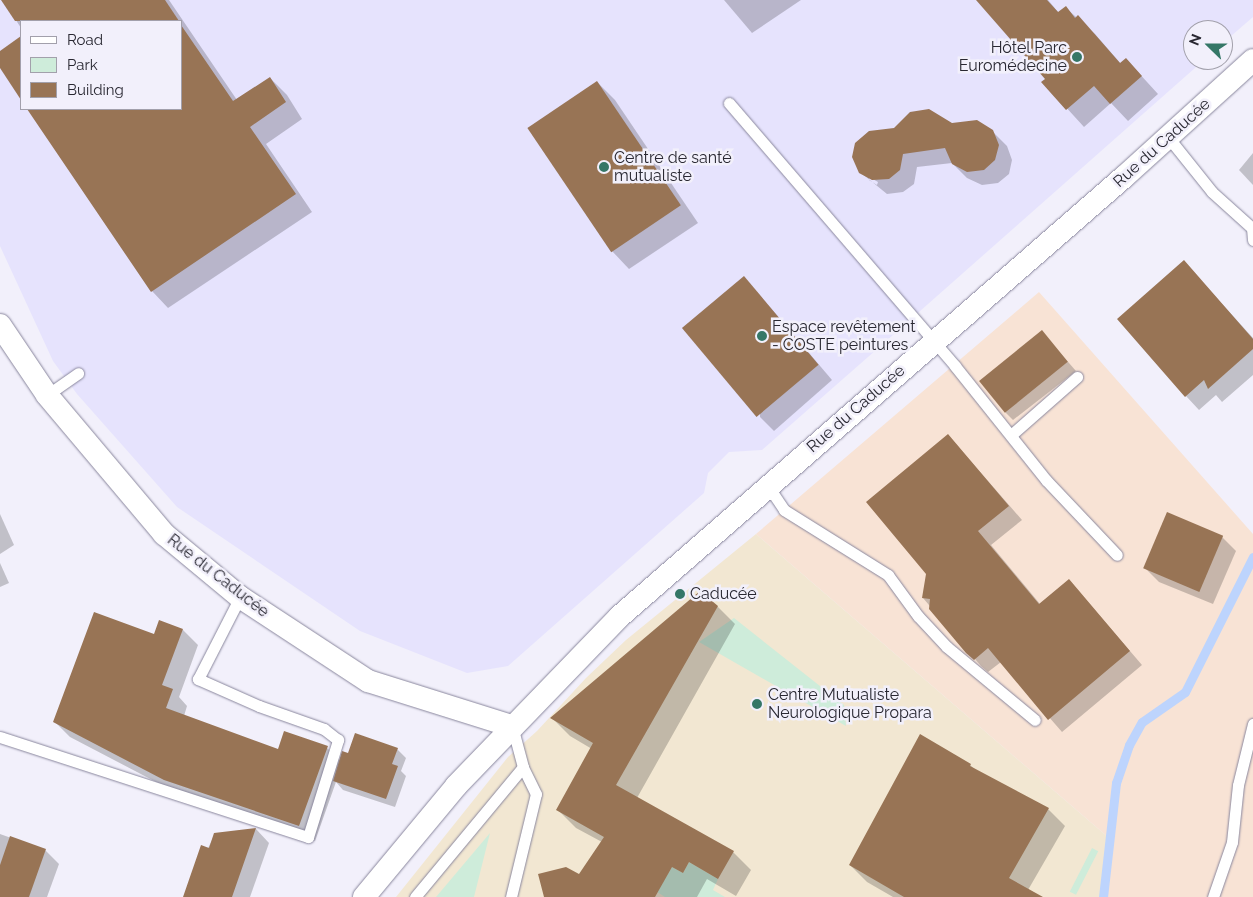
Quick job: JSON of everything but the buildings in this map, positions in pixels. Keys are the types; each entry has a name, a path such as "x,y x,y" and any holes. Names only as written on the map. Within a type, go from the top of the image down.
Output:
{"street":[{"name":"Rue du Caducée","path":"364,897 456,786 619,617 1168,137 1253,60"},
{"name":"Rue du Caducée","path":"0,325 47,396 164,534 240,598 368,682 512,726"}],"lane":[{"path":"729,103 934,341 1046,480 1117,556"},
{"path":"1168,137 1212,192 1252,228 1253,240"},
{"path":"47,396 78,373"},
{"path":"1011,435 1077,377"},
{"path":"768,486 784,510 888,575 918,616 947,647 1035,720"},
{"path":"0,738 308,837 338,740 324,729 259,706 198,679 240,598"},
{"path":"1213,897 1232,842 1238,785 1253,724"},
{"path":"511,897 536,794 523,767 512,726"},
{"path":"415,897 523,767"}],"shaded area":[{"path":"0,0 1253,0 1253,17 1233,34 1233,20 1183,20 1183,70 1193,70 762,450 729,452 708,473 704,493 508,666 467,673 360,631 177,507 77,394 53,361 0,246"},
{"path":"1039,292 1253,534 1253,897 1100,897 1109,838 756,534"},
{"name":"Centre Mutualiste Neurologique Propara","path":"756,534 1109,838 1100,897 396,897 508,757 537,731 586,678 626,640"}],"green space":[{"path":"734,618 844,705 846,726 699,642"},
{"path":"490,833 474,897 436,897"},
{"path":"1092,848 1098,851 1076,895 1070,892"},
{"path":"689,862 718,879 713,890 725,897 665,897 657,892 672,867 683,873"}],"waterway":[{"path":"1103,897 1116,783 1129,745 1142,722 1185,692 1253,557"}],"place":[{"name":"Hôtel Parc Euromédecine","path":"1077,57"},
{"name":"Centre de santé mutualiste","path":"604,167"},
{"name":"Espace revêtement - COSTE peintures","path":"762,336"},
{"name":"Caducée","path":"680,594"},
{"name":"Centre Mutualiste Neurologique Propara","path":"757,704"}]}
